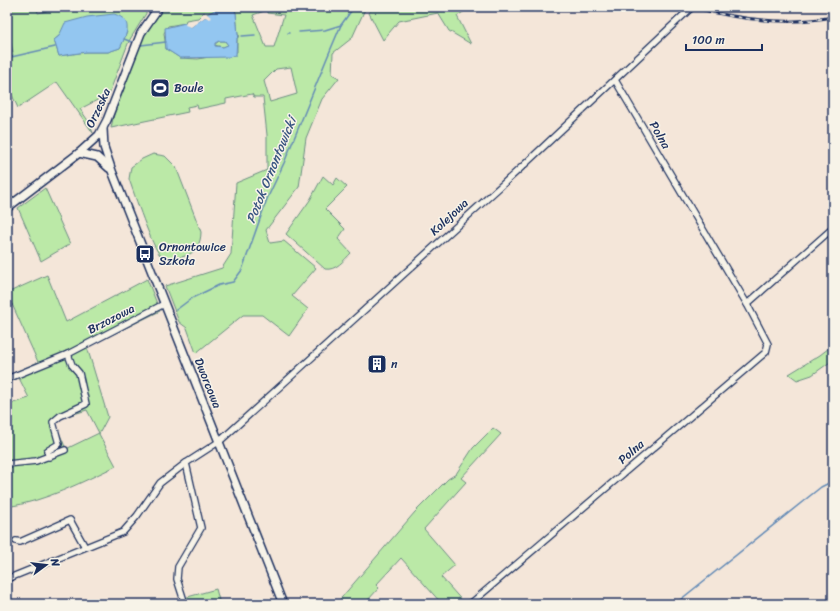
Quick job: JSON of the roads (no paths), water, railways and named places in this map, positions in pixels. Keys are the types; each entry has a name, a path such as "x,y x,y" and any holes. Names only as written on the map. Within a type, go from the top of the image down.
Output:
{"street":[{"name":"Orzeska","path":"7,208 79,153 92,142 103,129 141,33 158,7"},
{"name":"Kolejowa","path":"7,579 123,532 137,516 160,483 186,463 220,441 615,80 692,7"},
{"name":"Polna","path":"470,604 766,352 768,344 747,304 615,80"},
{"name":"Dworcowa","path":"103,129 104,149 112,171 220,441 283,604"},
{"path":"79,153 96,156 104,154 104,149 92,142"},
{"path":"92,142 96,156"},
{"name":"Dworcowa","path":"96,156 112,171"},
{"path":"747,304 833,228"},
{"name":"Brzozowa","path":"7,380 68,354 164,304"},
{"path":"49,457 47,451 59,444 53,422 60,416 86,404 79,373 72,365 68,354"},
{"path":"7,464 27,462 49,457 65,450"},
{"path":"185,604 177,579 178,567 201,528 186,463"},
{"path":"16,541 20,542 70,520 85,547"}],"water":[{"path":"221,7 234,8 239,36 237,38 236,55 229,57 180,58 166,49 165,28 185,23 191,27 205,17 211,18 207,14","holes":["225,41 228,45 223,47 215,46 215,43"]},
{"path":"114,14 124,20 127,24 125,38 120,48 108,52 86,52 59,56 54,40 59,36 65,23 87,17"}],"waterway":[{"name":"Potok Ornontowicki","path":"176,310 192,298 219,285 233,282 242,270 267,199 284,163 341,25 354,7"},
{"path":"299,32 325,30 341,25"},
{"path":"242,36 255,35"},
{"path":"124,39 132,42"},
{"path":"141,45 166,42"},
{"path":"7,58 55,47"},
{"path":"675,604 821,487 833,481"}],"railway":[{"path":"693,7 710,12 762,20 797,21 833,17"}],"place":[{"name":"Boule","path":"160,88"},
{"name":"Ornontowice Szkoła","path":"145,254"},
{"name":"n","path":"377,364"}]}
